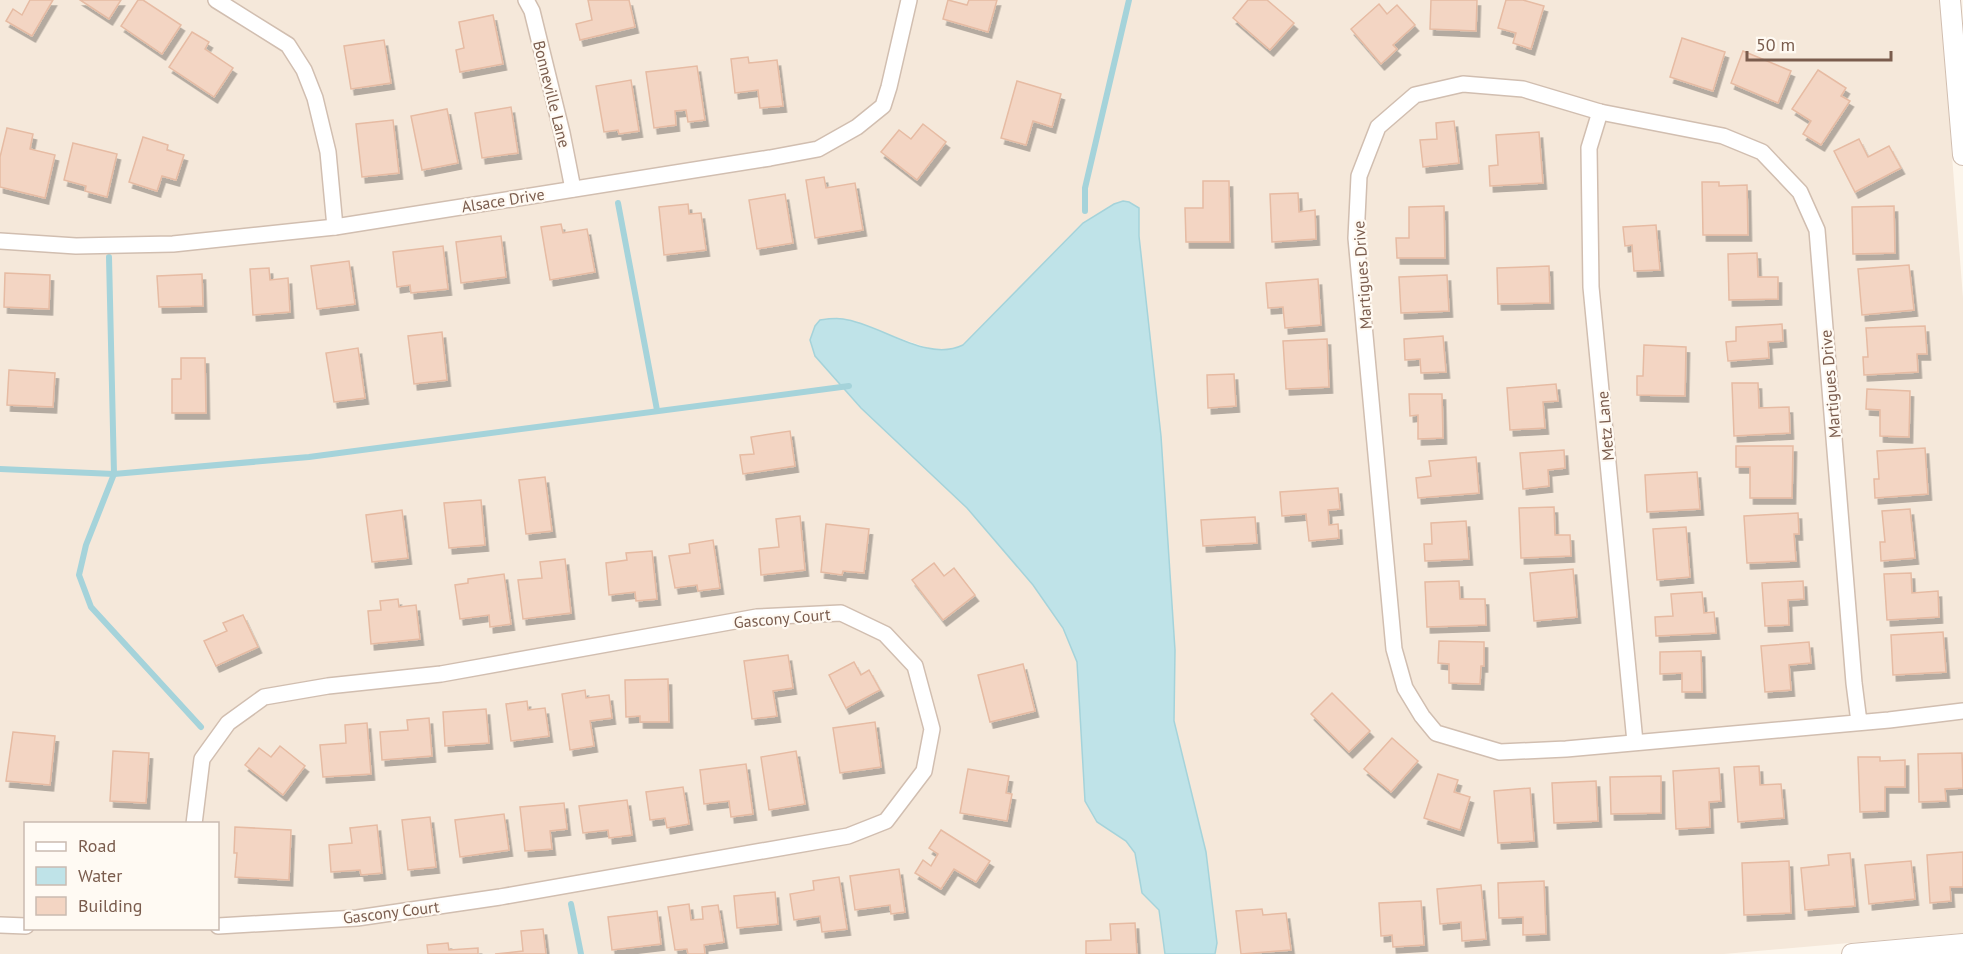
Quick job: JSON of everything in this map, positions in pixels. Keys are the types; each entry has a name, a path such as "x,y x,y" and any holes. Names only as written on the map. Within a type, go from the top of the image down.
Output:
{"street":[{"path":"216,0 288,45 304,70 315,98 327,152 335,227"},
{"name":"Bonneville Lane","path":"526,0 532,11 562,133 573,189"},
{"name":"Alsace Drive","path":"0,241 76,246 173,244 335,227 770,159 818,149 857,127 883,106 909,0"},
{"path":"1950,0 1963,145"},
{"name":"Martigues Drive","path":"1859,722 1817,230 1800,192 1762,152 1723,136 1600,112 1522,89 1463,84 1415,95 1378,127 1359,176 1356,238 1394,649 1405,688 1437,735 1500,752 1566,749 1859,722 1963,711"},
{"name":"Metz Lane","path":"1600,112 1589,148 1591,287 1635,742"},
{"name":"Gascony Court","path":"194,822 202,759 228,723 264,697 328,686 441,674 759,617 840,613 885,634 915,666 933,729 924,771 886,821 848,836 512,895 357,918 219,926"},
{"path":"0,925 24,926"},
{"path":"1852,954 1963,944"}],"shaded area":[{"path":"0,0 1940,0 1963,298 1963,933 1724,954 1215,954 1217,943 1206,852 1174,721 1175,650 1139,236 1139,208 1123,201 1083,223 963,345 952,350 928,348 844,319 820,320 811,340 815,356 861,408 967,508 1033,585 1063,628 1077,662 1085,801 1097,822 1126,841 1135,853 1142,893 1159,910 1165,954 0,954"}],"water":[{"path":"1123,201 1139,208 1139,236 1161,436 1175,650 1174,721 1206,852 1217,943 1215,954 1165,954 1159,910 1142,893 1135,853 1126,841 1097,822 1085,801 1077,662 1063,628 1033,585 967,508 861,408 815,356 810,340 820,320 843,319 858,322 919,346 949,349 963,345 1083,223"}],"building":[{"path":"30,0 53,0 32,36 6,21 13,9 22,15"},
{"path":"80,0 121,0 109,19"},
{"path":"138,0 143,0 181,25 162,54 121,26"},
{"path":"588,0 629,0 635,27 580,40 576,24 592,20"},
{"path":"948,0 967,5 969,0 997,0 988,32 943,19"},
{"path":"1248,0 1267,0 1294,23 1270,50 1233,18"},
{"path":"1431,0 1477,0 1476,31 1430,29"},
{"path":"1506,0 1523,0 1544,6 1531,49 1513,43 1516,33 1498,28"},
{"path":"1379,4 1387,14 1397,5 1415,25 1393,45 1397,49 1381,64 1351,29"},
{"path":"493,15 503,64 460,72 456,50 464,48 459,22"},
{"path":"192,32 209,42 205,49 233,68 214,97 169,67"},
{"path":"1682,38 1725,52 1713,91 1670,77"},
{"path":"384,40 391,83 351,89 344,46"},
{"path":"1743,51 1791,71 1778,103 1731,83"},
{"path":"748,57 749,63 777,60 783,106 760,108 758,90 735,93 731,59"},
{"path":"697,66 705,120 688,122 686,110 675,111 676,125 654,128 646,72"},
{"path":"1818,70 1846,88 1841,96 1850,101 1821,145 1803,134 1811,121 1792,109"},
{"path":"631,80 639,131 619,134 618,130 604,132 596,86"},
{"path":"1017,81 1061,94 1052,127 1033,121 1026,145 1001,138"},
{"path":"511,107 518,153 482,158 475,113"},
{"path":"447,109 458,163 422,170 411,116"},
{"path":"393,120 399,173 362,177 356,124"},
{"path":"1454,121 1459,163 1423,167 1420,140 1437,139 1436,123"},
{"path":"923,124 946,142 917,180 881,152 899,130 911,139"},
{"path":"7,128 33,134 30,149 55,155 45,198 0,187 0,157"},
{"path":"1539,132 1543,183 1490,186 1489,166 1498,165 1496,135"},
{"path":"143,137 168,145 167,150 184,155 176,180 162,176 157,191 129,182"},
{"path":"1859,139 1868,157 1889,146 1901,168 1855,192 1834,151"},
{"path":"73,143 117,154 107,197 85,191 86,186 64,180"},
{"path":"824,177 826,188 855,183 863,230 815,238 806,180"},
{"path":"1203,181 1229,181 1230,242 1186,242 1185,208 1203,208"},
{"path":"1702,182 1719,182 1719,186 1747,185 1748,235 1703,235"},
{"path":"1298,193 1299,212 1315,210 1316,239 1272,242 1270,194"},
{"path":"785,194 793,243 757,249 749,200"},
{"path":"688,204 689,214 701,213 706,250 664,255 659,207"},
{"path":"1444,206 1445,258 1397,258 1396,238 1409,238 1409,207"},
{"path":"1894,206 1895,253 1853,254 1852,207"},
{"path":"561,224 563,233 587,229 595,272 550,280 541,227"},
{"path":"1656,225 1660,270 1634,271 1632,245 1625,246 1623,227"},
{"path":"501,236 506,277 461,283 456,242"},
{"path":"443,246 448,289 411,293 410,285 397,287 393,252"},
{"path":"1757,253 1758,277 1778,277 1778,299 1729,300 1728,254"},
{"path":"349,261 355,304 317,309 311,266"},
{"path":"1909,265 1914,310 1862,315 1858,269"},
{"path":"1549,266 1550,303 1498,304 1497,268"},
{"path":"269,268 270,280 288,278 290,312 253,315 250,269"},
{"path":"5,273 50,275 49,309 4,307"},
{"path":"202,274 203,306 159,307 157,276"},
{"path":"1447,275 1449,311 1401,313 1399,277"},
{"path":"1318,279 1321,325 1285,328 1283,307 1268,308 1266,283"},
{"path":"1782,324 1783,341 1768,342 1769,358 1728,361 1726,342 1736,341 1736,327"},
{"path":"1925,326 1927,354 1917,354 1918,372 1864,375 1863,357 1868,357 1866,328"},
{"path":"442,332 447,380 414,384 408,336"},
{"path":"1443,336 1446,372 1421,373 1420,359 1405,360 1404,339"},
{"path":"1327,339 1329,387 1286,389 1283,341"},
{"path":"1644,345 1686,347 1685,396 1637,395 1637,376 1643,376"},
{"path":"358,348 365,398 334,402 326,353"},
{"path":"181,358 205,358 206,413 172,413 172,379 181,379"},
{"path":"9,370 55,373 53,407 7,405"},
{"path":"1234,374 1236,406 1208,408 1207,375"},
{"path":"1732,383 1758,383 1759,408 1789,407 1790,433 1734,436"},
{"path":"1556,384 1558,401 1543,402 1545,428 1510,430 1507,388"},
{"path":"1867,389 1910,391 1909,437 1880,436 1880,410 1866,409"},
{"path":"1409,394 1442,394 1443,438 1418,439 1418,415 1410,416"},
{"path":"790,431 795,466 743,474 740,455 754,454 751,437"},
{"path":"1736,446 1793,446 1792,498 1750,498 1750,467 1736,467"},
{"path":"1925,448 1928,494 1875,498 1874,479 1879,479 1877,451"},
{"path":"1564,450 1565,468 1548,470 1549,486 1523,489 1520,453"},
{"path":"1476,457 1479,493 1418,498 1416,478 1431,476 1429,461"},
{"path":"1697,472 1700,509 1647,512 1645,475"},
{"path":"545,477 552,531 526,534 519,480"},
{"path":"1338,488 1340,509 1328,510 1329,525 1338,524 1339,538 1309,541 1306,514 1282,516 1280,492"},
{"path":"481,500 485,545 449,548 444,503"},
{"path":"1554,507 1555,535 1570,535 1571,556 1521,558 1519,508"},
{"path":"1910,509 1915,558 1881,561 1880,542 1885,542 1882,511"},
{"path":"402,510 408,558 372,562 366,515"},
{"path":"1798,513 1799,534 1794,534 1796,561 1747,563 1744,516"},
{"path":"800,516 805,570 761,575 759,549 779,547 776,519"},
{"path":"1255,517 1257,543 1203,546 1201,520"},
{"path":"1466,521 1469,559 1425,561 1424,544 1432,544 1431,523"},
{"path":"826,524 869,529 864,573 843,571 842,575 821,572"},
{"path":"1686,527 1690,577 1657,580 1653,529"},
{"path":"713,540 720,588 698,591 697,585 675,588 669,556 690,553 689,544"},
{"path":"652,551 657,599 636,601 635,592 609,595 606,563 627,560 626,553"},
{"path":"565,559 571,613 523,619 518,580 542,578 540,562"},
{"path":"934,563 944,576 954,568 975,595 943,620 912,580"},
{"path":"1573,569 1577,617 1534,621 1530,573"},
{"path":"1911,573 1912,593 1938,591 1939,617 1887,620 1884,574"},
{"path":"504,574 511,624 490,627 489,615 460,619 455,585 468,583 468,579"},
{"path":"1459,581 1460,599 1485,599 1486,625 1427,627 1425,582"},
{"path":"1803,581 1804,599 1788,600 1789,625 1765,626 1762,583"},
{"path":"1702,592 1704,613 1714,612 1716,633 1656,636 1655,617 1673,616 1671,594"},
{"path":"398,599 399,607 416,605 420,639 371,644 368,611 381,610 380,601"},
{"path":"243,615 258,647 216,666 204,641 227,631 223,623"},
{"path":"1943,632 1946,672 1893,675 1891,635"},
{"path":"1439,641 1484,642 1484,666 1481,666 1480,684 1449,683 1449,664 1438,663"},
{"path":"1809,642 1811,663 1789,665 1791,690 1765,692 1761,646"},
{"path":"1701,651 1702,692 1682,692 1682,673 1660,674 1660,652"},
{"path":"788,655 793,688 773,691 777,716 752,719 744,661"},
{"path":"854,662 861,675 869,670 880,690 846,708 829,675"},
{"path":"1023,664 1035,711 990,722 978,675"},
{"path":"668,679 669,722 640,722 640,716 626,717 625,680"},
{"path":"585,690 586,698 609,695 612,718 590,721 594,746 570,750 562,694"},
{"path":"1332,693 1370,731 1349,752 1311,714"},
{"path":"527,701 528,710 545,708 549,736 511,741 506,704"},
{"path":"486,709 489,743 445,746 443,712"},
{"path":"429,718 432,756 382,760 380,732 408,730 407,720"},
{"path":"875,722 881,767 840,773 833,728"},
{"path":"367,723 371,774 323,777 320,745 346,743 345,725"},
{"path":"13,732 55,736 50,785 6,781"},
{"path":"1392,738 1418,761 1391,792 1364,769"},
{"path":"280,746 305,766 283,795 245,765 259,748 271,757"},
{"path":"113,751 149,753 146,803 110,801"},
{"path":"796,751 805,804 769,810 761,757"},
{"path":"1962,753 1963,788 1945,789 1946,801 1919,802 1918,754"},
{"path":"1858,757 1880,757 1880,761 1905,760 1905,787 1885,787 1885,811 1860,812"},
{"path":"746,764 753,814 731,817 729,801 704,804 700,770"},
{"path":"1759,766 1760,785 1781,784 1784,818 1738,822 1734,767"},
{"path":"1719,768 1721,801 1709,802 1710,827 1676,829 1673,771"},
{"path":"968,769 1009,776 1006,793 1012,794 1007,821 960,813"},
{"path":"1438,774 1458,780 1454,792 1470,797 1460,830 1424,818"},
{"path":"1661,776 1661,813 1611,814 1610,777"},
{"path":"1596,781 1598,821 1554,823 1552,783"},
{"path":"683,787 689,824 667,828 665,818 650,820 646,792"},
{"path":"1530,788 1534,841 1498,843 1494,791"},
{"path":"627,800 632,835 609,838 608,830 583,833 579,806"},
{"path":"564,803 567,829 550,831 552,849 525,851 520,807"},
{"path":"504,814 509,850 460,857 455,820"},
{"path":"430,817 436,867 408,870 402,820"},
{"path":"377,825 382,873 361,875 360,870 331,872 329,845 352,843 350,828"},
{"path":"235,827 291,830 289,880 235,877 237,853 234,853"},
{"path":"941,830 990,861 976,882 954,869 941,889 915,873 923,860 931,866 938,854 929,848"},
{"path":"1963,852 1963,887 1950,887 1951,901 1930,903 1927,855"},
{"path":"1850,853 1855,906 1805,910 1801,868 1829,865 1828,855"},
{"path":"1789,861 1791,913 1744,915 1742,863"},
{"path":"1911,861 1915,899 1869,904 1865,865"},
{"path":"899,869 905,912 891,914 890,905 855,910 850,876"},
{"path":"839,877 847,929 822,932 820,916 794,920 790,894 814,890 813,881"},
{"path":"1544,881 1546,934 1523,935 1523,917 1499,918 1498,883"},
{"path":"1481,885 1486,939 1462,941 1461,922 1440,924 1437,889"},
{"path":"775,892 778,924 737,928 734,896"},
{"path":"1421,901 1424,945 1393,947 1392,935 1381,936 1379,903"},
{"path":"689,904 691,920 703,919 702,907 718,905 724,942 704,945 705,954 688,954 687,949 675,950 668,907"},
{"path":"1262,909 1263,915 1286,913 1291,950 1241,954 1236,911"},
{"path":"657,911 661,944 612,950 608,917"},
{"path":"1135,923 1137,954 1086,954 1086,941 1111,940 1110,924"},
{"path":"543,929 546,954 495,954 523,951 521,931"},
{"path":"448,943 449,950 478,948 478,954 428,954 427,945"}],"waterway":[{"path":"1085,211 1085,188 1129,0"},
{"path":"618,203 657,410"},
{"path":"109,257 114,474 86,545 79,575 91,607 201,727"},
{"path":"0,469 114,474 309,457 849,386"},
{"path":"571,904 581,954"}]}
